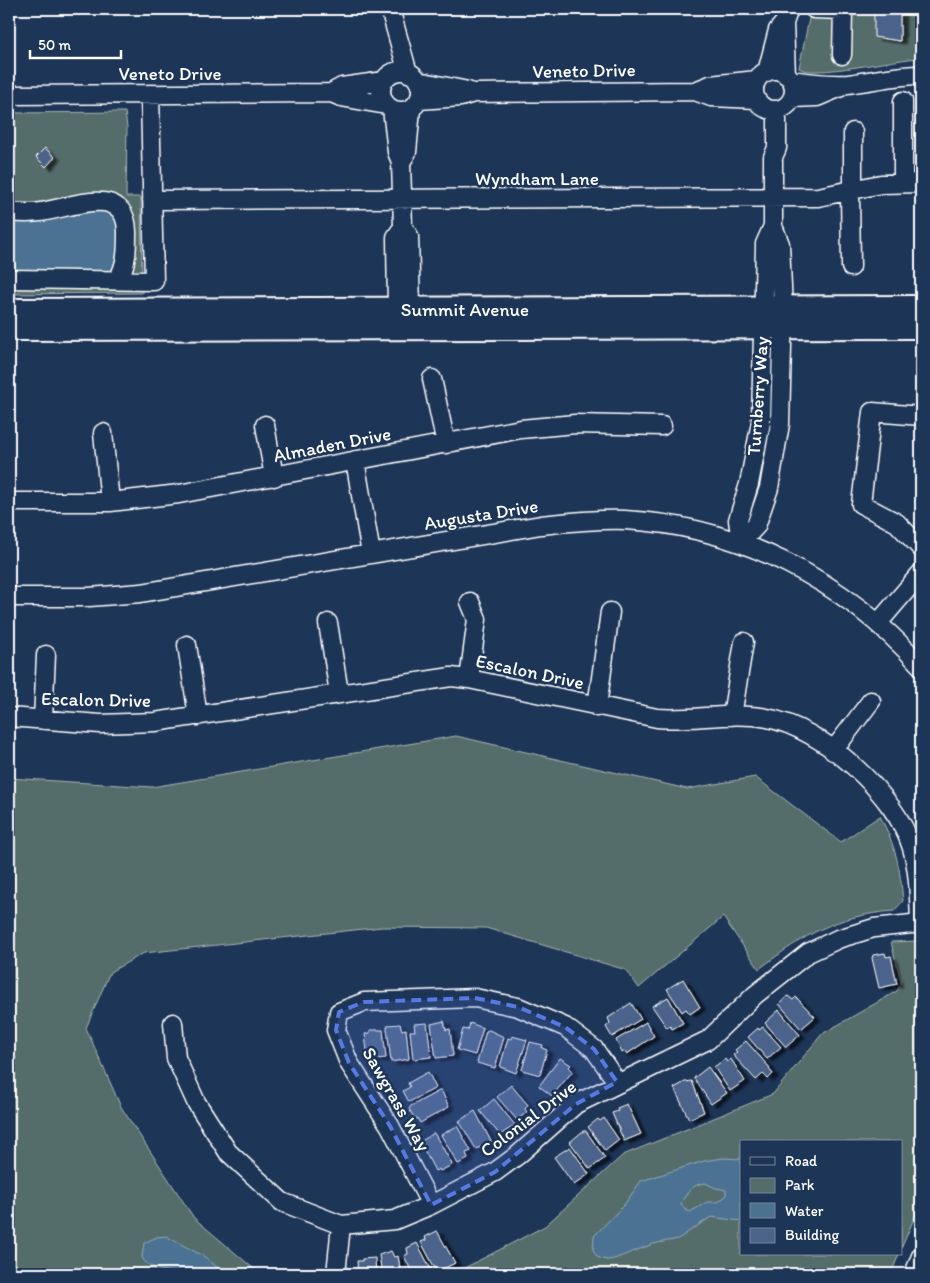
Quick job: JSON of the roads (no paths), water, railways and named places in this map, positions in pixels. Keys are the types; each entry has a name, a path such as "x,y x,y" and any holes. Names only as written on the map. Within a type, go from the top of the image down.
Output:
{"main road":[{"name":"Summit Avenue","path":"9,329 774,318 921,307"},
{"name":"Summit Avenue","path":"9,310 404,309 774,318 921,327"}],"street":[{"path":"814,9 843,9 842,55"},
{"path":"391,14 400,77"},
{"path":"787,16 788,77 794,87 792,98 786,106 766,106 754,89 762,76 778,30 787,16"},
{"path":"762,76 777,71 788,77 816,84 848,84 903,75 921,75"},
{"name":"Veneto Drive","path":"415,104 461,97 474,93 696,90 710,85 762,76"},
{"path":"400,77 420,87 415,104 407,152 401,162"},
{"path":"400,77 381,94 389,107 397,152 401,162 403,227 410,236 404,309"},
{"name":"Veneto Drive","path":"331,93 342,87 400,77 461,88 474,93"},
{"path":"792,98 817,97 848,84"},
{"name":"Veneto Drive","path":"696,90 711,98 766,106"},
{"name":"Veneto Drive","path":"9,95 331,93 341,97 389,107"},
{"path":"9,279 154,281 150,94"},
{"path":"903,100 903,183"},
{"path":"389,107 398,111 415,104"},
{"name":"Turnberry Way","path":"741,542 756,526 769,488 780,424 774,318 765,244 773,226 773,157 777,148 766,106"},
{"path":"851,267 854,132"},
{"name":"Wyndham Lane","path":"152,200 818,197 903,183 921,183"},
{"path":"9,212 41,212 73,203 86,202 107,203 118,207 124,214 127,223 127,260 118,280"},
{"path":"432,379 446,444"},
{"path":"921,416 872,412 861,504 897,523 921,548"},
{"name":"Almaden Drive","path":"9,502 110,502 179,494 521,429 575,424 662,426"},
{"path":"265,425 274,477"},
{"path":"103,433 110,502"},
{"path":"355,460 371,554"},
{"name":"Augusta Drive","path":"9,597 89,597 141,593 533,526 583,520 625,520 668,525 741,542 816,578 880,622 921,666"},
{"path":"880,622 921,573"},
{"path":"469,679 477,619 470,602"},
{"path":"597,707 610,612"},
{"path":"328,622 339,693"},
{"path":"732,716 744,642"},
{"path":"187,645 198,716"},
{"path":"43,720 46,655"},
{"name":"Escalon Drive","path":"9,717 130,724 198,716 424,680 469,679 657,718 688,719 749,715 783,722 798,728 833,751 875,786 886,799 904,829 915,862 921,923"},
{"path":"833,751 871,701"},
{"name":"Colonial Drive","path":"173,1023 176,1058 196,1102 228,1152 282,1202 341,1225 395,1220 432,1205 506,1164 576,1104 617,1082 708,1040 755,995 808,953 838,939 874,928 921,923"},
{"name":"Sawgrass Way","path":"432,1205 390,1126 349,1063 336,1030 339,1012 364,1002 475,998 518,1007 565,1027 594,1048 617,1082"},
{"path":"336,1274 341,1225"},
{"path":"914,1274 921,1256"}],"water":[{"path":"103,207 120,216 123,261 113,272 9,274 9,216"},
{"path":"723,1158 740,1159 740,1221 711,1217 678,1239 653,1244 614,1259 606,1260 597,1257 593,1250 594,1236 624,1205 641,1181 704,1161","holes":["705,1183 726,1190 726,1196 718,1202 707,1202 690,1212 684,1209 681,1203 693,1187 700,1184"]},
{"path":"166,1236 205,1257 225,1274 179,1273 155,1268 147,1263 142,1257 144,1243 157,1237"}]}
